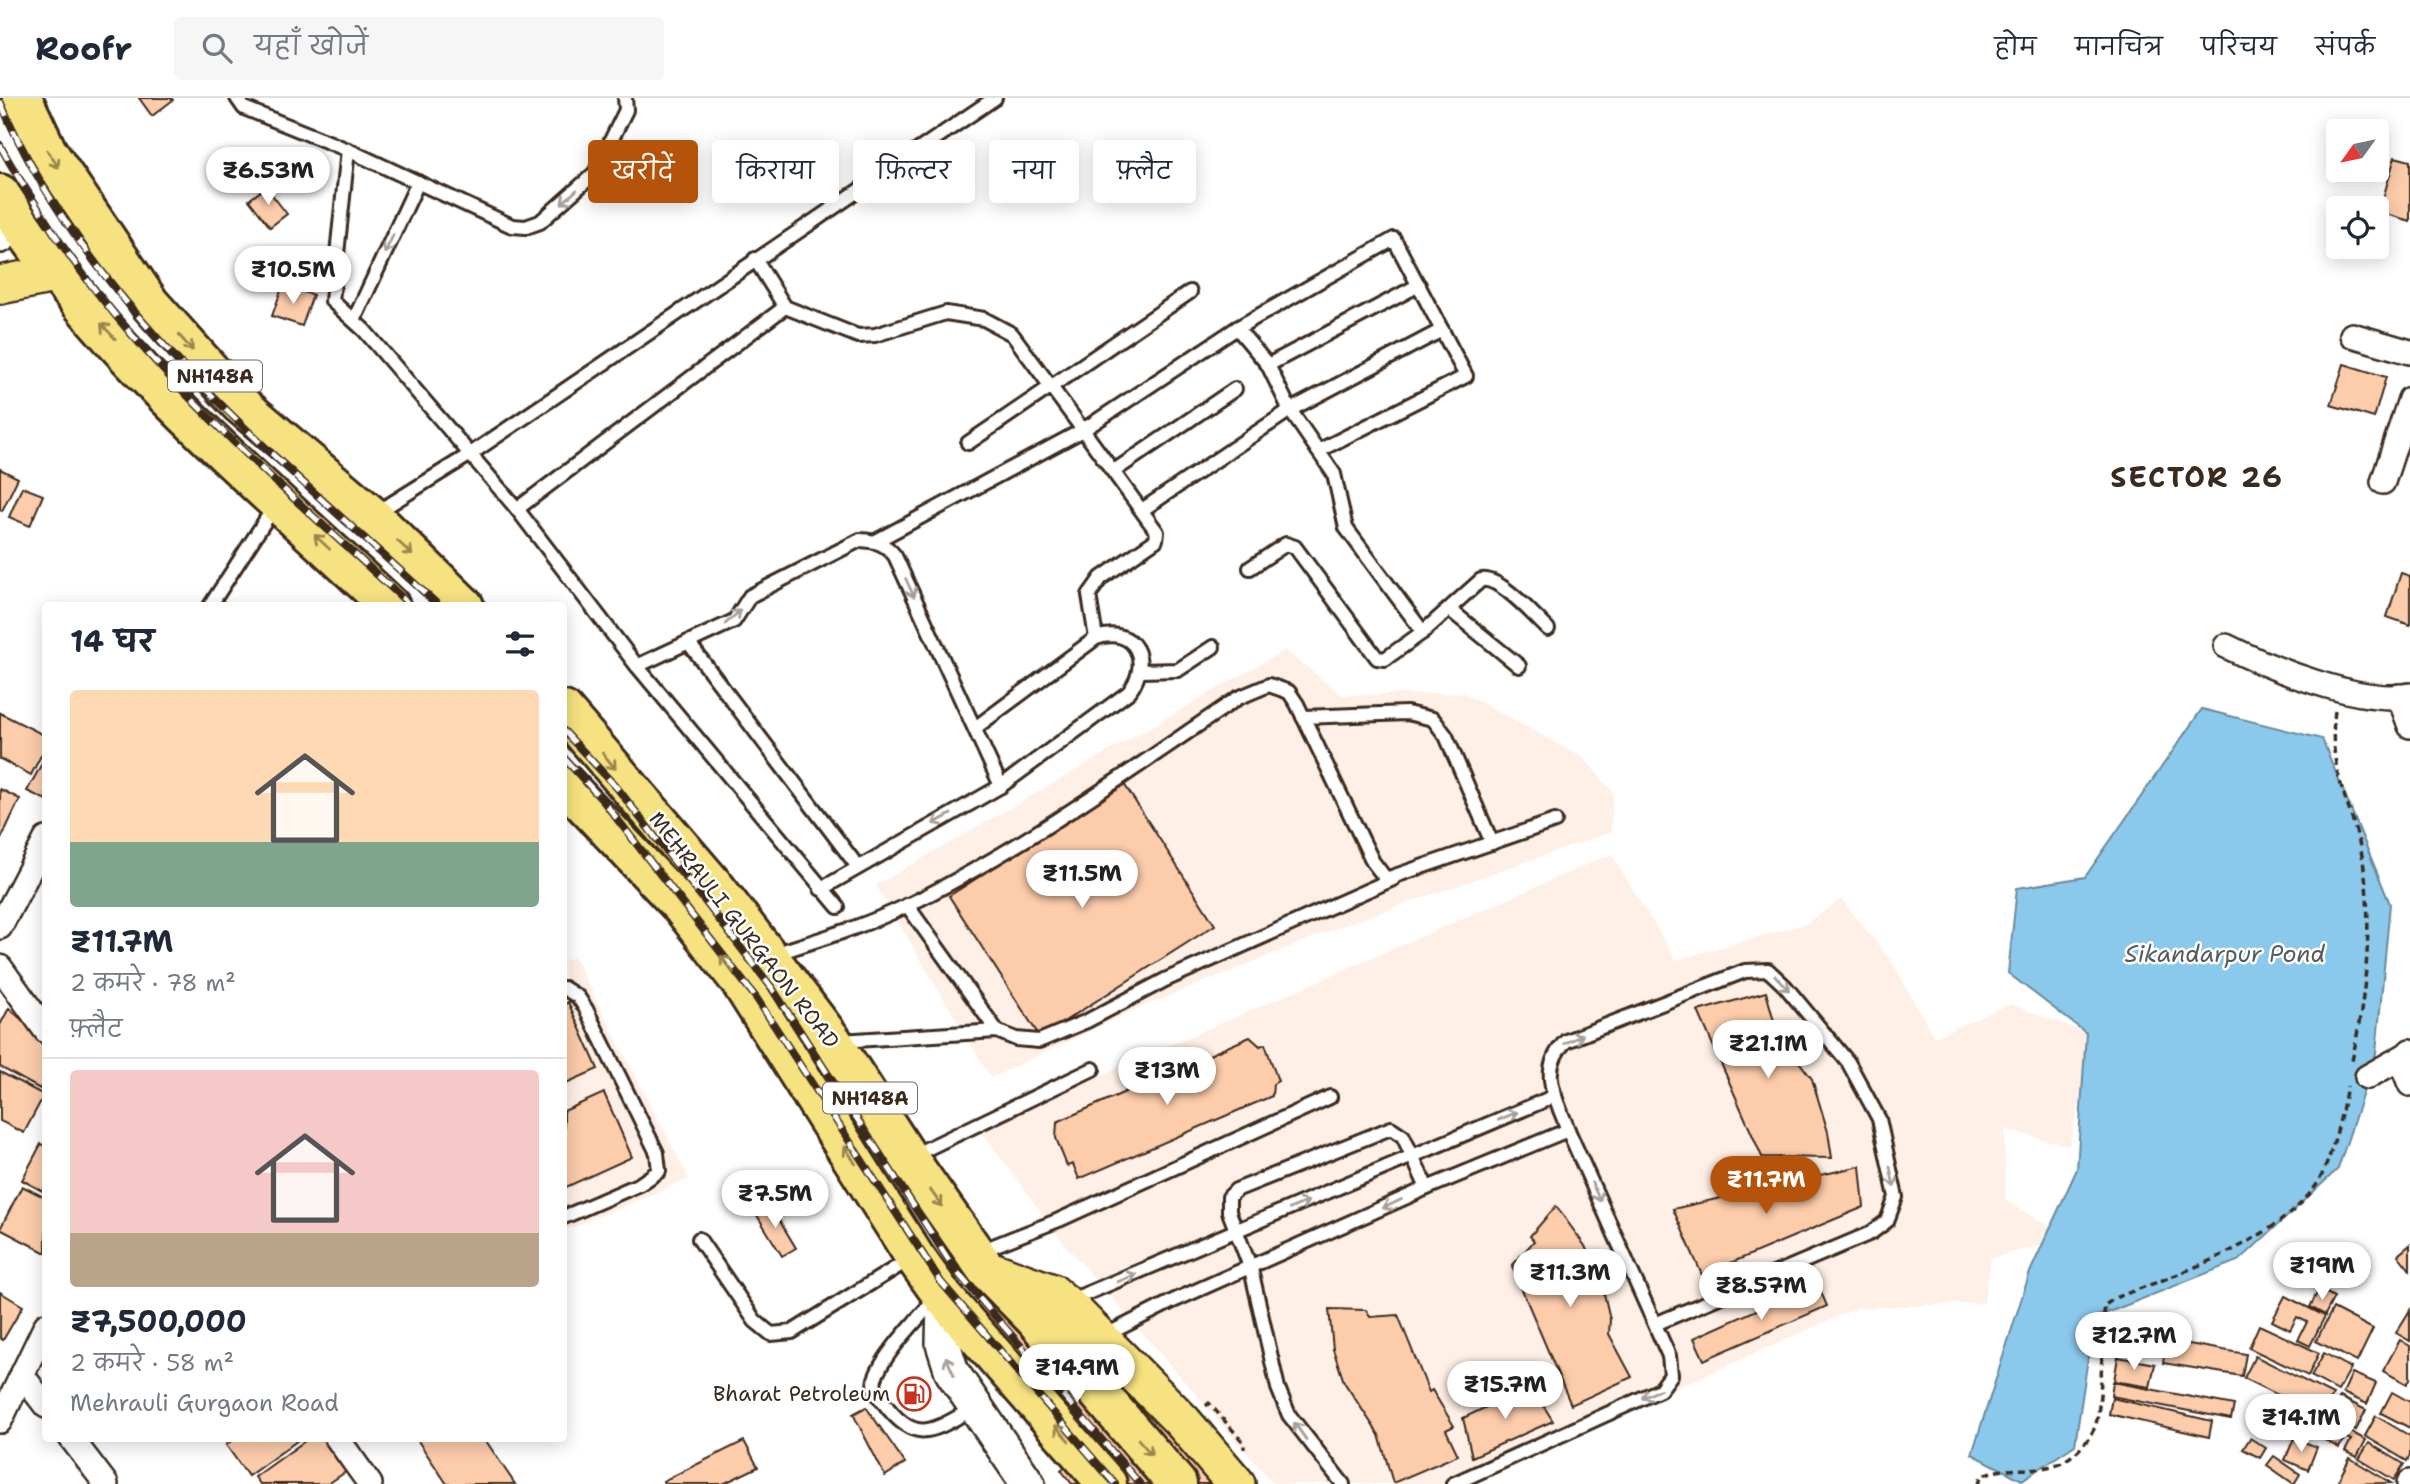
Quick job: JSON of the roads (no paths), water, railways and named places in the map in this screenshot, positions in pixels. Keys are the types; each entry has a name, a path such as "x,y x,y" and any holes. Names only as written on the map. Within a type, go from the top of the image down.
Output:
{"highway":[{"name":"NH148A","path":"22,98 47,151 150,304 240,404 372,516 460,602"},
{"name":"NH148A","path":"4,214 208,439 386,602"},
{"name":"MEHRAULI GURGAON ROAD","path":"567,715 706,877 833,1042 908,1158 980,1261 1035,1319 1177,1484"},
{"name":"MEHRAULI GURGAON ROAD","path":"567,786 681,907 740,981 914,1256 942,1295 1107,1484"}],"main road":[{"path":"0,285 59,273"},
{"path":"980,1261 1052,1293 1064,1303 1182,1421 1236,1484"}],"street":[{"path":"2352,335 2410,352"},
{"path":"2383,482 2410,399"},
{"path":"2225,646 2307,680 2360,693 2405,695 2410,726"},
{"path":"0,927 42,847"},
{"path":"0,967 42,1025"},
{"path":"2367,1077 2408,1053"},
{"path":"2408,1053 2403,1069 2410,1084"},
{"path":"942,1295 943,1344 952,1372 1028,1484"},
{"path":"0,1421 42,1333"},
{"path":"22,1375 42,1401"},
{"path":"74,1442 106,1484"},
{"path":"340,1442 370,1484"}],"lane":[{"path":"237,98 244,108 348,150 512,226 526,227 540,222 595,173 626,110 625,98"},
{"path":"372,516 469,455 995,98"},
{"path":"348,150 332,301 354,320 517,509 638,666 838,907"},
{"path":"354,320 418,182"},
{"path":"876,541 1083,430 1237,328 1394,239 1466,376 1318,450"},
{"path":"755,259 785,307 858,336 886,332 946,313 985,319 1012,334 1157,532 1156,540 1101,578 1089,595 1096,638"},
{"path":"1268,365 1419,285"},
{"path":"968,443 1190,292"},
{"path":"517,509 785,307"},
{"path":"1237,328 1268,365 1290,410 1334,474 1346,528 1423,632"},
{"path":"1142,510 1290,410 1442,330"},
{"path":"1114,471 1235,388"},
{"path":"212,602 278,501"},
{"path":"638,666 734,621 750,596 860,540 876,541 888,546 895,556 1001,786"},
{"path":"1250,568 1286,544 1296,547 1377,658 1385,659 1423,632 1481,580 1489,578 1500,584 1548,629"},
{"path":"1449,608 1519,666"},
{"path":"821,889 1001,786 1129,692 1140,671 1140,657 1129,640 1117,636 1096,638 975,728"},
{"path":"688,642 858,867"},
{"path":"1140,671 1178,670 1213,647"},
{"path":"768,956 867,923 907,905 1064,813 1238,698 1269,685 1289,692 1381,876 1394,879"},
{"path":"1303,717 1407,713 1433,719 1446,736 1492,843"},
{"path":"833,1042 997,1031 1016,1039 1039,1041 1087,1021 1165,980 1394,879 1555,821"},
{"path":"907,905 997,1031"},
{"path":"1453,1484 1660,1390 1667,1383 1672,1365 1568,1130 1555,1096 1550,1067 1566,1041 1759,968 1777,977 1848,1062 1879,1119 1896,1197 1887,1221 1871,1233 1655,1324"},
{"path":"567,990 578,997 586,1009 657,1153 659,1171 640,1184 567,1216"},
{"path":"908,1158 1093,1069"},
{"path":"1064,1303 1555,1096"},
{"path":"980,1261 1059,1220 1330,1097"},
{"path":"1343,1484 1289,1415 1270,1365 1251,1269 1227,1205 1229,1197 1236,1190 1391,1128 1403,1136 1426,1188"},
{"path":"1100,1338 1173,1301 1251,1269 1426,1188 1568,1130"},
{"path":"699,1239 755,1321 771,1334 782,1335 792,1332 914,1256"},
{"path":"942,1295 886,1359 874,1381 876,1393 893,1416 910,1430 925,1432 976,1406"}],"water":[{"name":"Sikandarpur Pond","path":"2202,709 2322,739 2390,904 2376,1053 2338,1169 2240,1260 2094,1318 2075,1445 2022,1480 1972,1454 2030,1272 2077,1169 2086,1033 2008,973 2017,888 2085,877"}],"railway":[{"path":"0,101 37,175 82,246 135,312 192,375 252,435 435,602"},
{"path":"0,145 76,265 118,319 163,370 260,467 407,602"},
{"path":"567,734 618,789 772,988 956,1271 1140,1484"},
{"path":"567,761 604,802 757,999 941,1282 1115,1484"}],"place":[{"name":"Bharat Petroleum","path":"914,1394"}],"district":[{"name":"SECTOR 26","path":"2197,477"}]}
